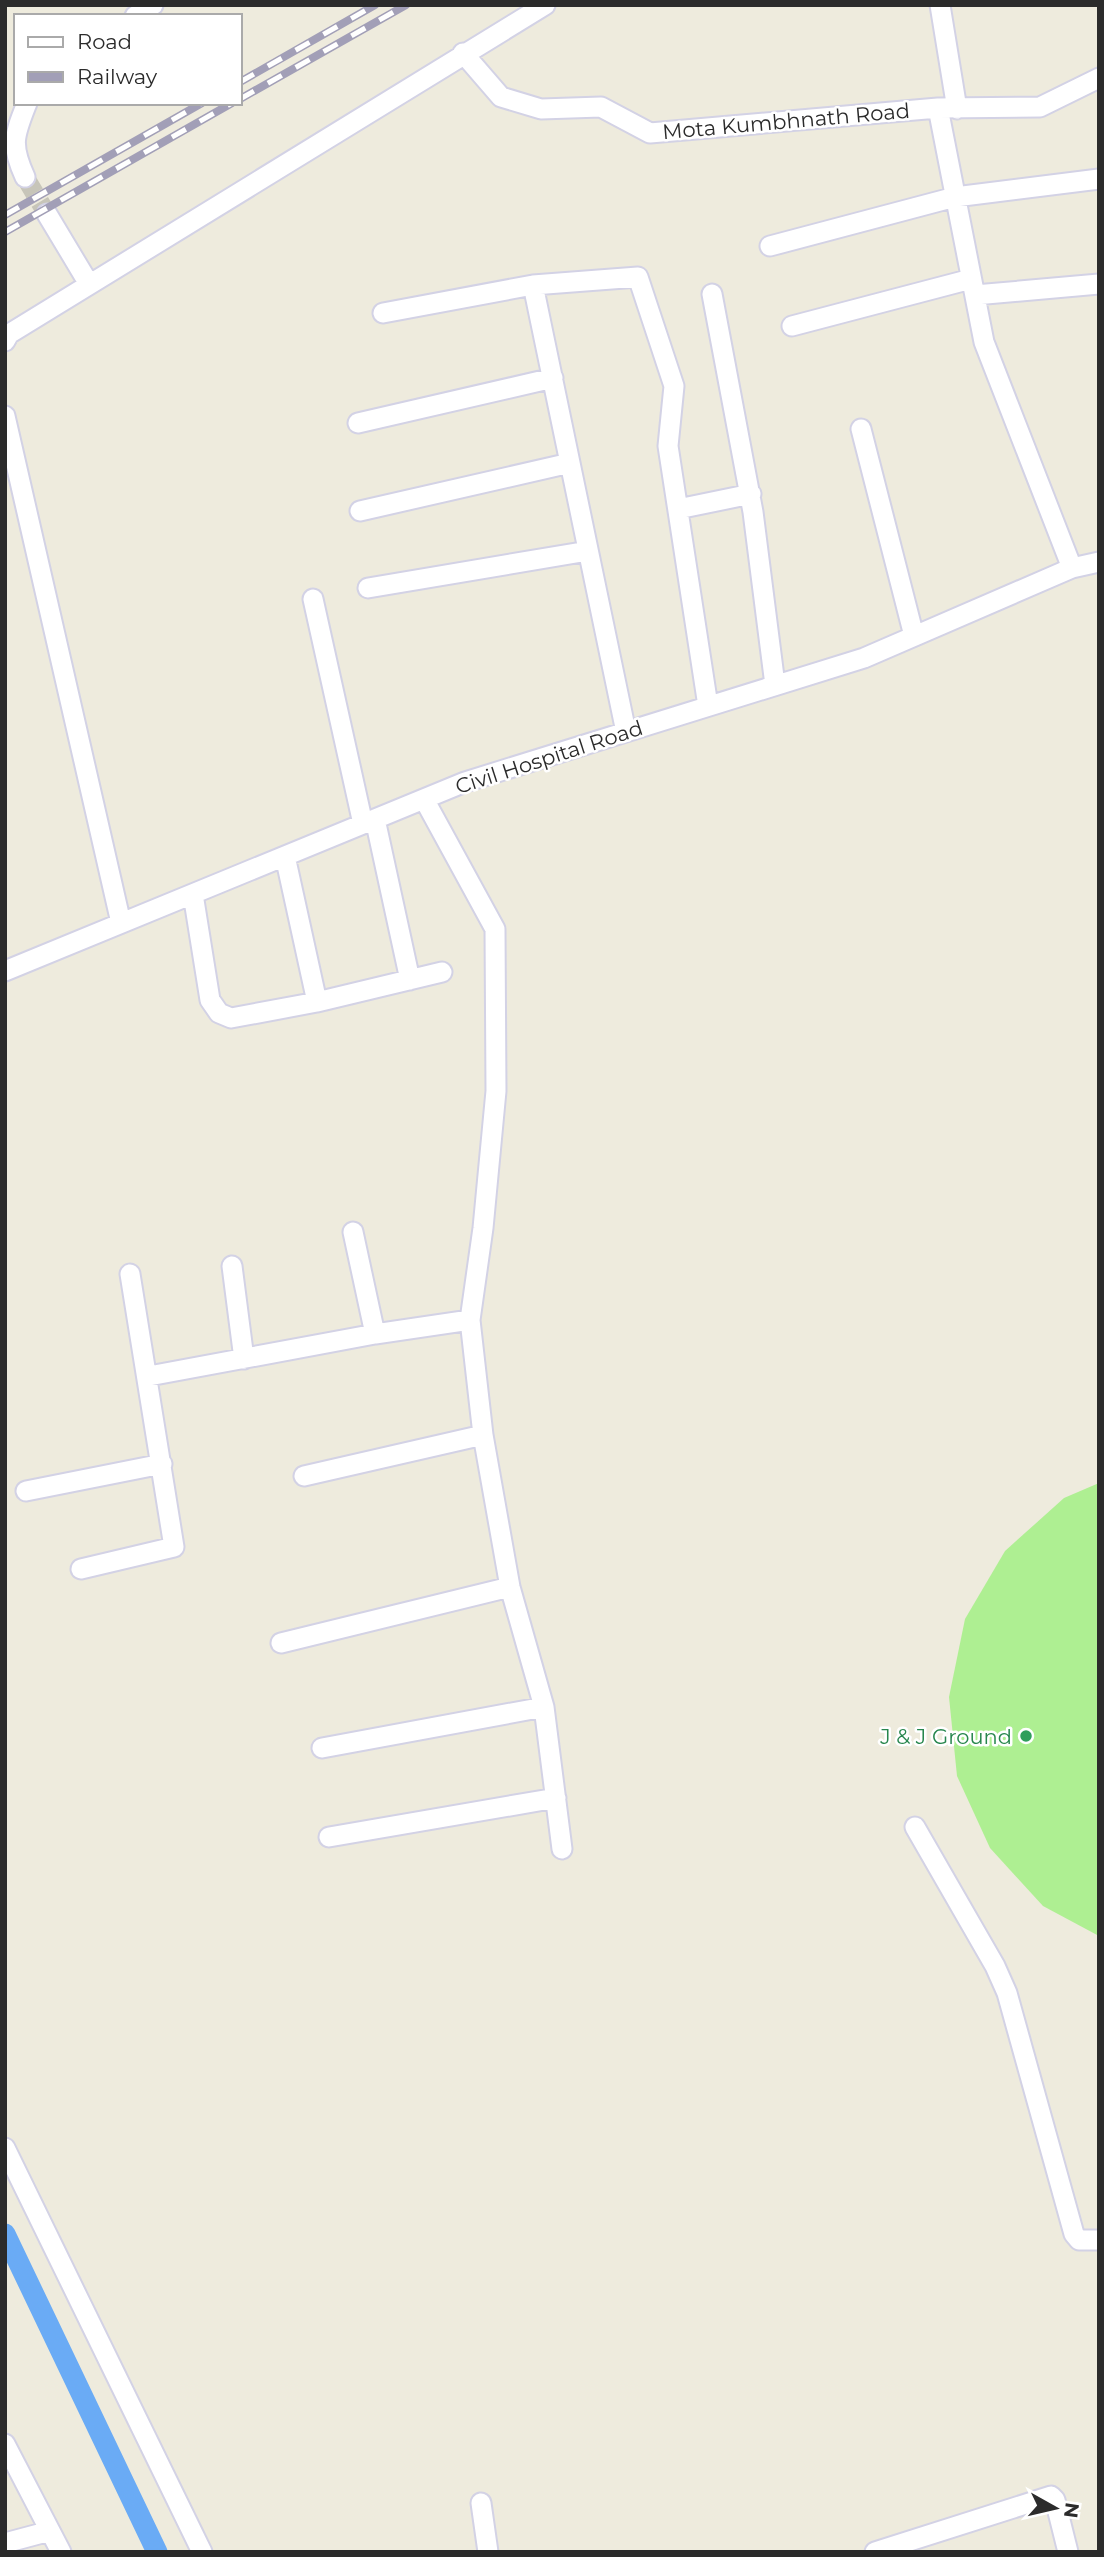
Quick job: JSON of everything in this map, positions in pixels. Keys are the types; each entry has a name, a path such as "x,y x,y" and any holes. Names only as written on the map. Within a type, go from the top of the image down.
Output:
{"street":[{"path":"5,341 9,334 89,284 545,5"},
{"path":"940,5 955,197 984,342 1072,568"},
{"name":"Mota Kumbhnath Road","path":"463,53 500,97 541,109 601,107 650,133 947,109 1040,107 1099,78"},
{"path":"25,177 13,152 14,138 26,105"},
{"path":"770,246 955,197 1099,179"},
{"path":"47,214 89,284"},
{"path":"383,313 533,285 638,277 674,386 668,446 708,706"},
{"path":"792,326 973,287 1099,284"},
{"path":"533,285 626,732"},
{"path":"712,294 751,494 775,685"},
{"path":"358,423 553,378"},
{"path":"5,416 121,923"},
{"path":"861,429 914,636"},
{"path":"360,511 570,463"},
{"path":"678,509 751,494"},
{"path":"368,588 589,551"},
{"name":"Civil Hospital Road","path":"5,971 465,782 864,658 1072,568 1099,562"},
{"path":"313,599 410,980"},
{"path":"424,799 495,929 496,1091 483,1228 470,1320 483,1435 510,1587 544,1707 562,1849"},
{"path":"285,856 317,1002"},
{"path":"192,894 210,1000 219,1013 231,1018 317,1002 442,972"},
{"path":"353,1232 375,1334"},
{"path":"232,1266 244,1359"},
{"path":"81,1569 174,1547 149,1376 130,1274"},
{"path":"149,1376 375,1334 470,1320"},
{"path":"304,1476 483,1435"},
{"path":"26,1492 162,1464"},
{"path":"281,1643 510,1587"},
{"path":"322,1748 544,1707"},
{"path":"329,1837 556,1798"},
{"path":"915,1827 995,1966 1007,1993 1074,2234 1079,2240 1086,2242 1099,2240"},
{"path":"5,2148 202,2552"},
{"path":"5,2444 61,2552"},
{"path":"875,2552 1051,2496 1055,2500 1068,2552"},
{"path":"481,2502 488,2552"},
{"path":"5,2543 50,2531"}],"green space":[{"name":"J & J Ground","path":"1099,1483 1099,1936 1043,1906 990,1848 957,1776 949,1697 965,1619 1005,1551 1064,1498"}],"waterway":[{"path":"5,2234 157,2552"}],"tunnel":[{"path":"25,177 47,214"}],"railway":[{"path":"242,81 375,5"},
{"path":"242,98 406,5"},
{"path":"5,215 198,105"},
{"path":"5,232 228,105"}],"place":[{"name":"J & J Ground","path":"1026,1736"}]}
